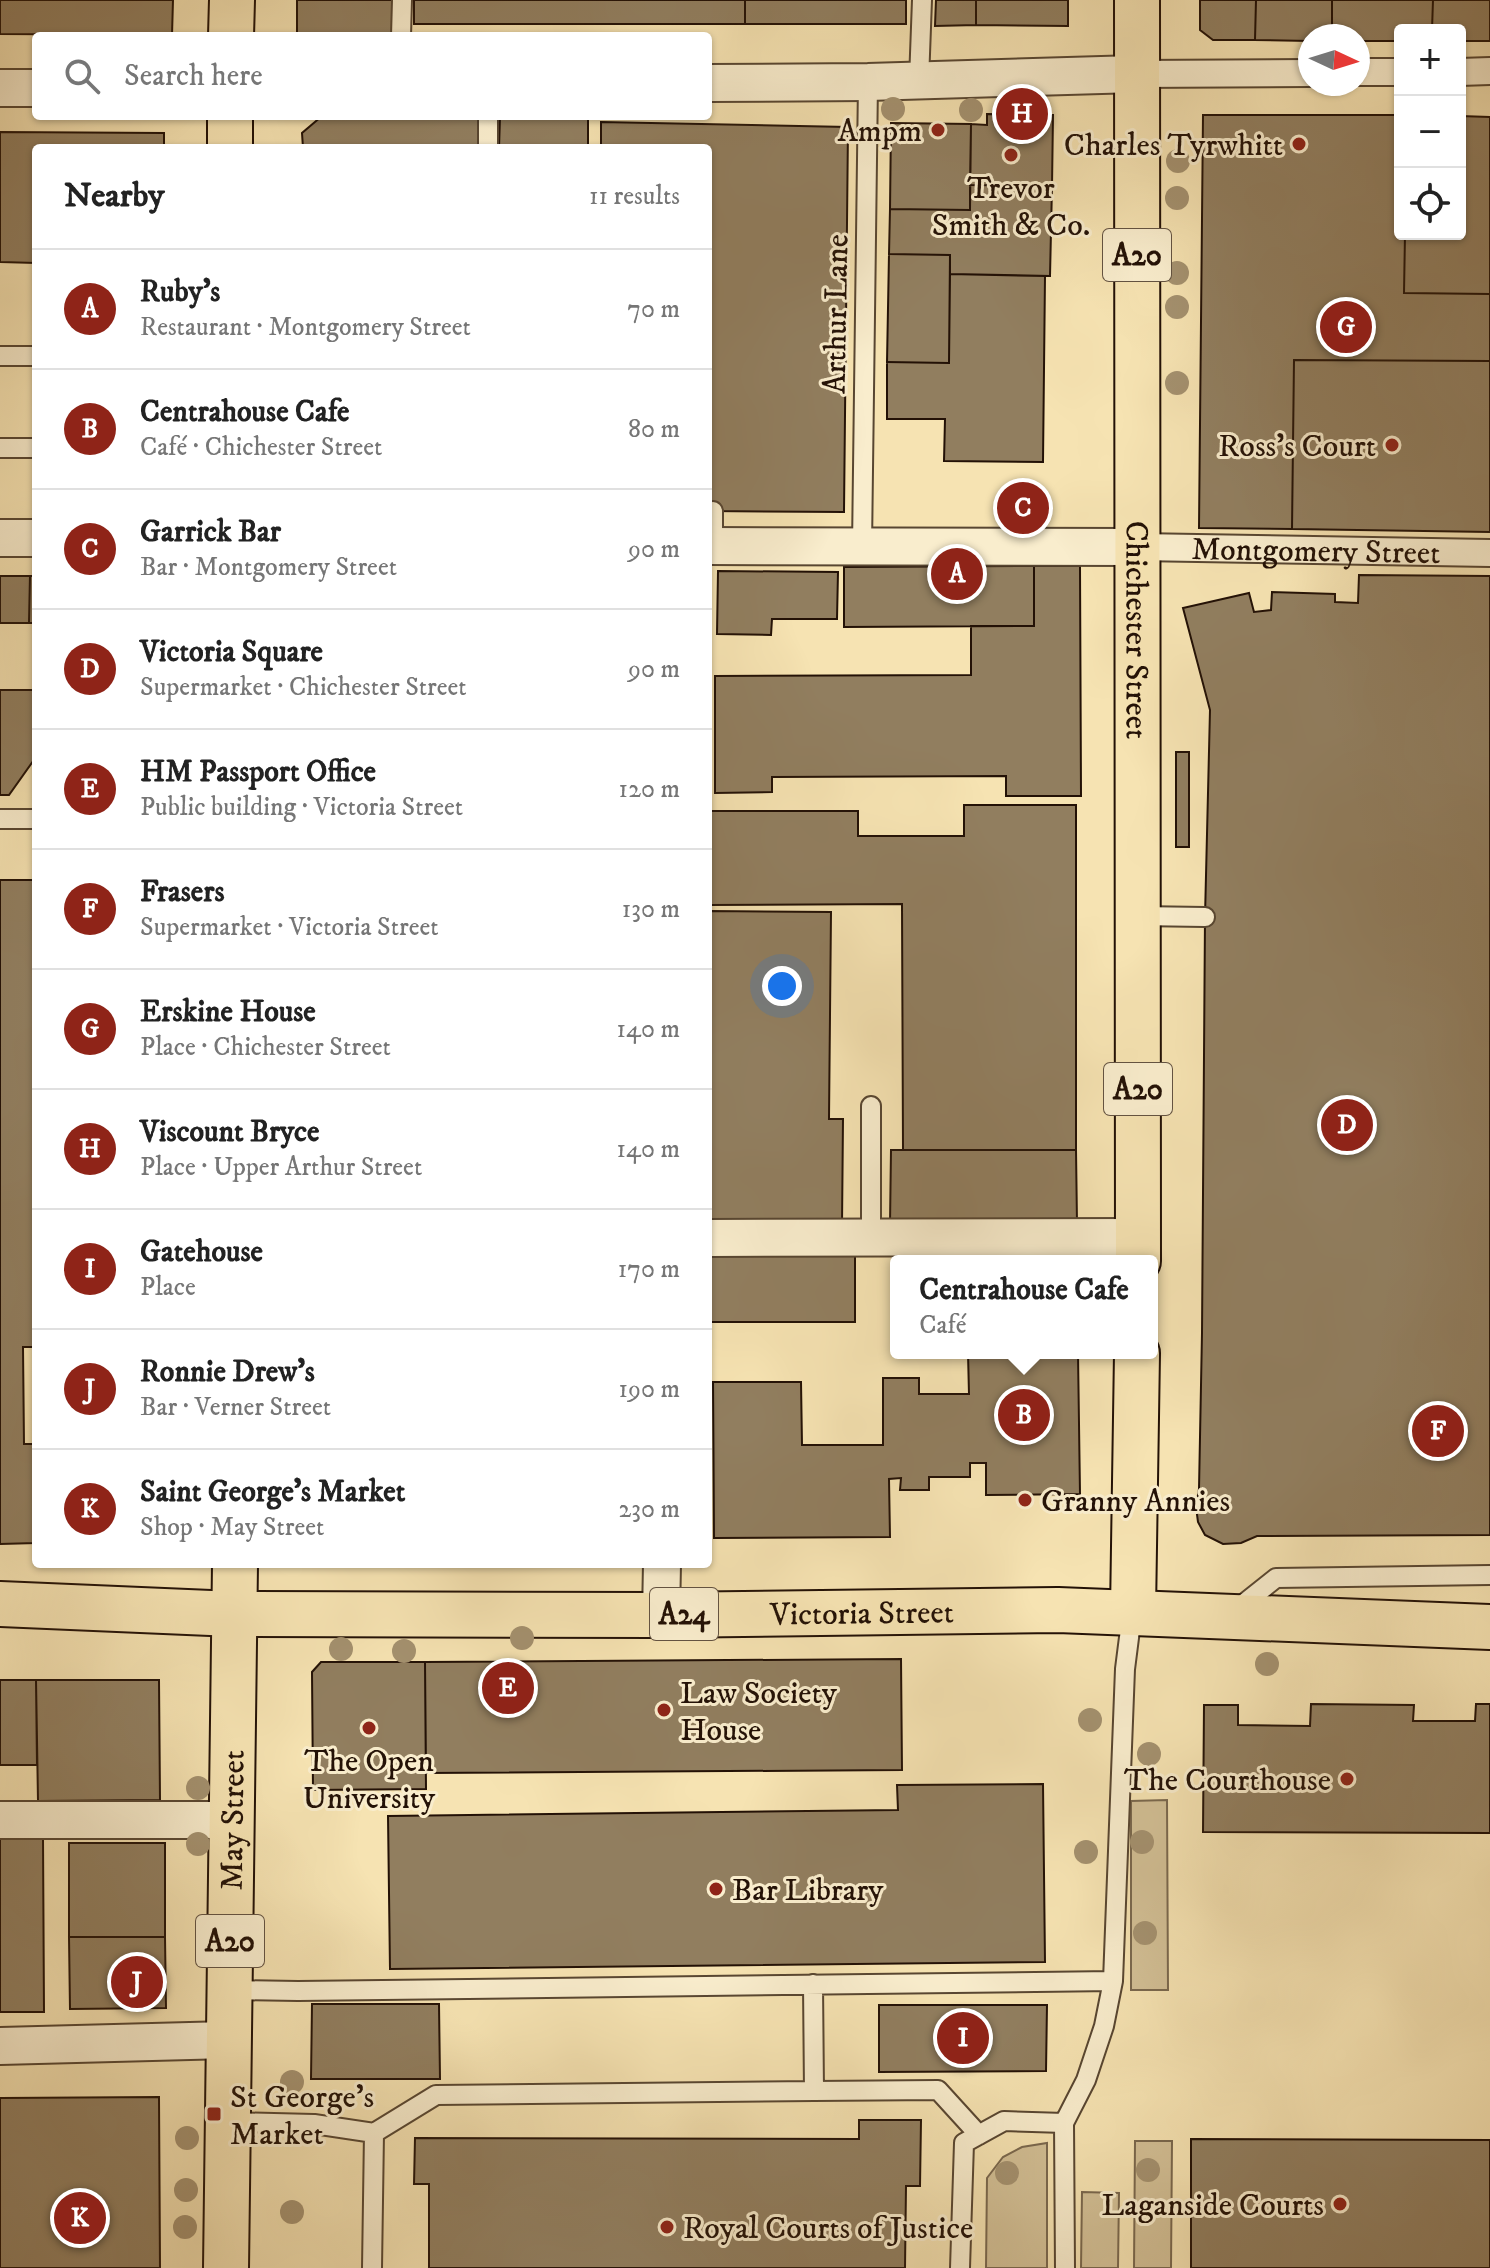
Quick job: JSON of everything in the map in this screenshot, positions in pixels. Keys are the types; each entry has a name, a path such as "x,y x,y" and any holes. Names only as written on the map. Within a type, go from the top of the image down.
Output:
{"main road":[{"path":"231,32 232,0"},
{"name":"Chichester Street","path":"1137,0 1138,1249"},
{"path":"230,120 230,144"},
{"path":"1133,1611 1137,1359"},
{"name":"May Street","path":"226,2268 235,1568"},
{"name":"A24","path":"0,1604 234,1614"},
{"name":"Victoria Street","path":"234,1614 661,1615 1133,1611 1490,1627"}],"street":[{"path":"1466,72 1490,71"},
{"path":"1370,72 1394,72"},
{"path":"712,83 1298,73"},
{"path":"0,88 32,88"},
{"name":"Montgomery Street","path":"712,535 862,547 1138,547 1490,553"},
{"path":"0,538 32,538"},
{"path":"712,1238 871,1237 1138,1249"},
{"path":"661,1615 662,1568"},
{"path":"0,1820 233,1820"},
{"path":"0,2046 228,2040"}],"lane":[{"path":"401,32 402,0"},
{"path":"919,81 922,0"},
{"name":"Arthur Lane","path":"862,547 868,82"},
{"path":"488,120 488,144"},
{"path":"0,356 32,356"},
{"path":"0,448 32,448"},
{"path":"0,819 32,819"},
{"path":"1138,916 1205,917"},
{"path":"871,1106 871,1237"},
{"path":"1229,1616 1276,1578 1490,1575"},
{"path":"1065,2268 1064,2123 1086,2080 1104,2026 1113,1981 1125,1669 1133,1611"},
{"path":"229,1990 1113,1981"},
{"path":"813,1984 814,2091"},
{"path":"229,2122 314,2124 374,2133 436,2095 938,2090 979,2135"},
{"path":"960,2268 964,2143 1004,2121 1064,2123"},
{"path":"372,2268 374,2133"}],"shaded area":[{"path":"1167,1800 1168,1990 1131,1990 1131,1801"},
{"path":"1135,2141 1172,2141 1171,2268 1134,2268"},
{"path":"1047,2143 1047,2268 986,2268 987,2178 1003,2157 1022,2147"},
{"path":"1082,2192 1119,2193 1118,2268 1081,2268"}],"building":[{"path":"0,0 173,0 172,32 0,34"},
{"path":"297,0 392,0 392,32 297,32"},
{"path":"414,0 745,0 745,24 414,24"},
{"path":"745,0 906,0 906,24 745,24"},
{"path":"936,0 976,0 976,25 935,26"},
{"path":"976,0 1068,0 1068,26 976,25"},
{"path":"1200,0 1256,0 1255,40 1213,40 1200,30"},
{"path":"1256,0 1332,0 1332,24 1298,24 1298,41 1255,40"},
{"path":"1332,0 1433,0 1432,24 1394,24 1394,41 1370,41 1370,24 1332,24"},
{"path":"1433,0 1490,0 1490,41 1466,41 1466,24 1432,24"},
{"name":"Trevor Smith & Co.","path":"987,114 1053,115 1052,186 970,185 971,124 987,125"},
{"path":"1203,115 1394,115 1394,240 1405,240 1404,293 1490,294 1490,361 1294,360 1292,529 1199,528"},
{"path":"1466,116 1490,117 1490,294 1404,293 1405,240 1466,240"},
{"path":"317,120 479,120 479,144 303,144 302,133"},
{"path":"500,120 588,120 588,144 499,144"},
{"path":"601,122 848,127 844,512 712,511 712,144 601,144"},
{"path":"891,123 971,124 970,210 890,209"},
{"path":"0,132 164,133 164,144 32,144 32,263 0,262"},
{"path":"970,185 1052,186 1050,276 950,274 950,255 889,254 890,209 970,210"},
{"path":"889,254 950,255 949,363 887,362"},
{"path":"950,274 1045,276 1043,462 944,461 945,419 887,419 887,362 949,363"},
{"name":"Ross's Court","path":"1294,360 1490,361 1490,532 1292,529"},
{"path":"1034,566 1080,566 1081,796 1006,796 1006,776 772,777 772,792 715,793 715,676 971,675 971,626 1034,626"},
{"path":"1034,566 1034,626 844,627 844,567"},
{"path":"718,571 838,572 837,619 772,619 771,635 717,634"},
{"path":"1359,575 1490,576 1490,1535 1257,1536 1241,1543 1223,1544 1205,1535 1198,1522 1196,1507 1202,1333 1210,710 1183,608 1249,593 1254,612 1271,610 1272,592 1335,594 1335,602 1358,603"},
{"path":"0,576 30,576 29,623 0,623"},
{"path":"30,576 32,576 32,623 29,623"},
{"path":"0,690 32,690 32,763 9,795 0,795"},
{"path":"1176,752 1189,752 1189,847 1176,847"},
{"path":"964,805 1076,805 1076,1150 903,1150 902,904 712,905 712,811 858,811 858,836 964,836"},
{"path":"0,880 32,880 32,1347 23,1347 24,1444 32,1444 32,1543 0,1544"},
{"path":"712,911 831,912 829,1119 843,1119 842,1226 712,1225"},
{"path":"891,1150 1076,1150 1077,1223 890,1224"},
{"path":"984,1253 1078,1253 1078,1255"},
{"path":"712,1255 855,1255 855,1322 712,1322"},
{"path":"968,1359 1078,1359 1080,1494 986,1495 986,1463 970,1463 970,1477 929,1477 929,1490 900,1490 901,1478 889,1479 890,1537 714,1538 713,1382 801,1382 802,1445 883,1445 883,1378 919,1378 919,1394 969,1394"},
{"name":"Law Society House","path":"901,1659 902,1770 426,1773 425,1662"},
{"name":"The Open University","path":"321,1662 425,1662 426,1789 313,1790 312,1672"},
{"path":"0,1680 36,1680 37,1765 0,1765"},
{"path":"36,1680 159,1680 160,1800 38,1801"},
{"name":"The Courthouse","path":"1311,1704 1414,1705 1413,1721 1475,1721 1476,1704 1490,1704 1490,1833 1203,1832 1204,1705 1238,1705 1238,1725 1310,1726"},
{"name":"Bar Library","path":"1043,1784 1045,1962 390,1969 388,1816 898,1810 897,1785"},
{"path":"0,1838 43,1838 44,2012 0,2012"},
{"path":"69,1843 165,1843 165,1937 69,1937"},
{"path":"69,1937 165,1937 166,2008 70,2009"},
{"path":"312,2004 439,2004 440,2079 311,2079"},
{"path":"879,2005 1047,2005 1046,2071 879,2072"},
{"path":"159,2097 160,2268 0,2268 0,2098"},
{"name":"Royal Courts of Justice","path":"859,2120 921,2120 920,2186 906,2186 905,2268 429,2268 429,2184 414,2184 415,2138 859,2139"},
{"name":"Laganside Courts","path":"1191,2139 1490,2140 1490,2268 1191,2268"}],"place":[{"name":"Viscount Bryce","path":"1022,114"},
{"name":"Ampm","path":"938,130"},
{"name":"Charles Tyrwhitt","path":"1299,144"},
{"name":"Trevor Smith & Co.","path":"1011,155"},
{"name":"Erskine House","path":"1346,327"},
{"name":"Ross's Court","path":"1392,445"},
{"name":"Garrick Bar","path":"1023,508"},
{"name":"Ruby's","path":"957,574"},
{"name":"Victoria Square","path":"1347,1125"},
{"name":"Centrahouse Cafe","path":"1024,1415"},
{"name":"Frasers","path":"1438,1431"},
{"name":"Granny Annies","path":"1025,1500"},
{"name":"HM Passport Office","path":"508,1688"},
{"name":"Law Society House","path":"664,1710"},
{"name":"The Open University","path":"369,1728"},
{"name":"The Courthouse","path":"1347,1779"},
{"name":"Bar Library","path":"716,1889"},
{"name":"Ronnie Drew's","path":"137,1982"},
{"name":"Gatehouse","path":"963,2038"},
{"name":"St George's Market","path":"214,2114"},
{"name":"Laganside Courts","path":"1340,2204"},
{"name":"Saint George's Market","path":"80,2218"},
{"name":"Royal Courts of Justice","path":"667,2227"}]}
